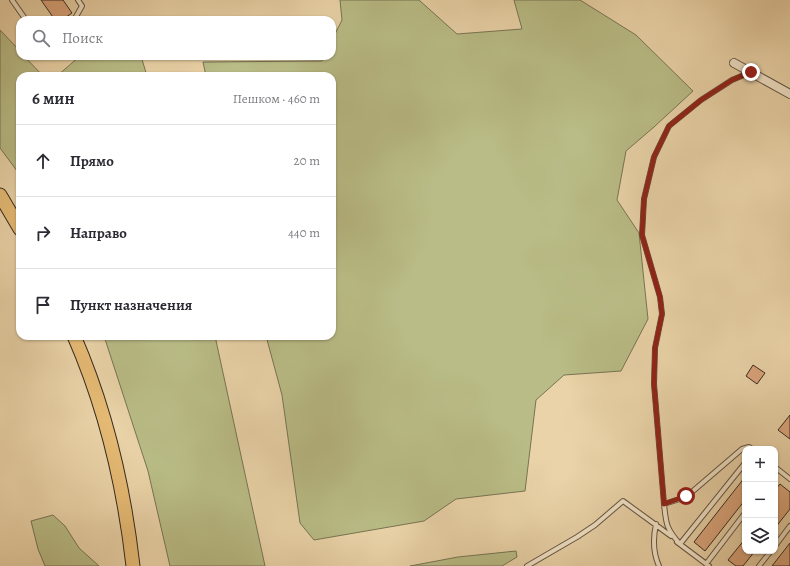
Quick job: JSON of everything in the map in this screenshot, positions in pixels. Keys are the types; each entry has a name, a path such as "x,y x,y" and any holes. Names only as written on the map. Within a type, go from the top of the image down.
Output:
{"highway":[{"path":"0,196 16,222"},
{"path":"76,340 98,399 114,455 126,515 133,566"}],"street":[{"path":"734,63 790,94"}],"lane":[{"path":"12,0 23,16"},
{"path":"76,16 82,6 78,0"},
{"path":"680,544 670,534 666,521 664,504 654,384 655,348 662,314 660,297 642,235 644,199 654,157 669,126 701,100 732,80 751,72"},
{"path":"664,504 686,496 742,449"},
{"path":"680,544 742,467"},
{"path":"778,469 790,479"},
{"path":"527,566 595,525 623,501 656,524 707,565 742,517"},
{"path":"656,524 654,548 656,560 659,566"},
{"path":"778,542 790,526"},
{"path":"759,566 769,554"}],"green space":[{"path":"340,0 419,0 457,34 522,29 514,0 580,0 636,35 693,91 626,151 617,200 639,233 648,319 621,371 564,375 536,400 525,491 456,499 424,521 314,540 300,523 282,395 267,340 336,340 336,72 205,72 203,62 336,60 336,32 342,20"},
{"path":"0,30 16,47 16,60 28,60 39,72 16,72 16,170 0,148"},
{"path":"75,60 142,60 146,72 62,72"},
{"path":"105,340 216,340 265,566 170,566 148,471"},
{"path":"53,515 65,526 79,548 99,566 45,566 38,549 31,521"},
{"path":"516,551 517,557 502,566 410,566 458,557"}],"building":[{"path":"41,0 63,0 72,13 68,16 52,16"},
{"path":"753,365 765,373 757,384 746,376"},
{"path":"790,415 790,439 778,430"},
{"path":"742,481 742,504 705,551 694,542"},
{"path":"780,484 790,492 790,509 778,524 778,518 778,486"},
{"path":"742,543 742,554 753,554 743,566 736,566 728,560"},
{"path":"790,543 790,566 772,566"}],"route":[{"path":"686,496 664,504 654,384 655,348 662,314 660,297 642,235 644,199 654,157 669,126 701,100 732,80 751,72"}]}
